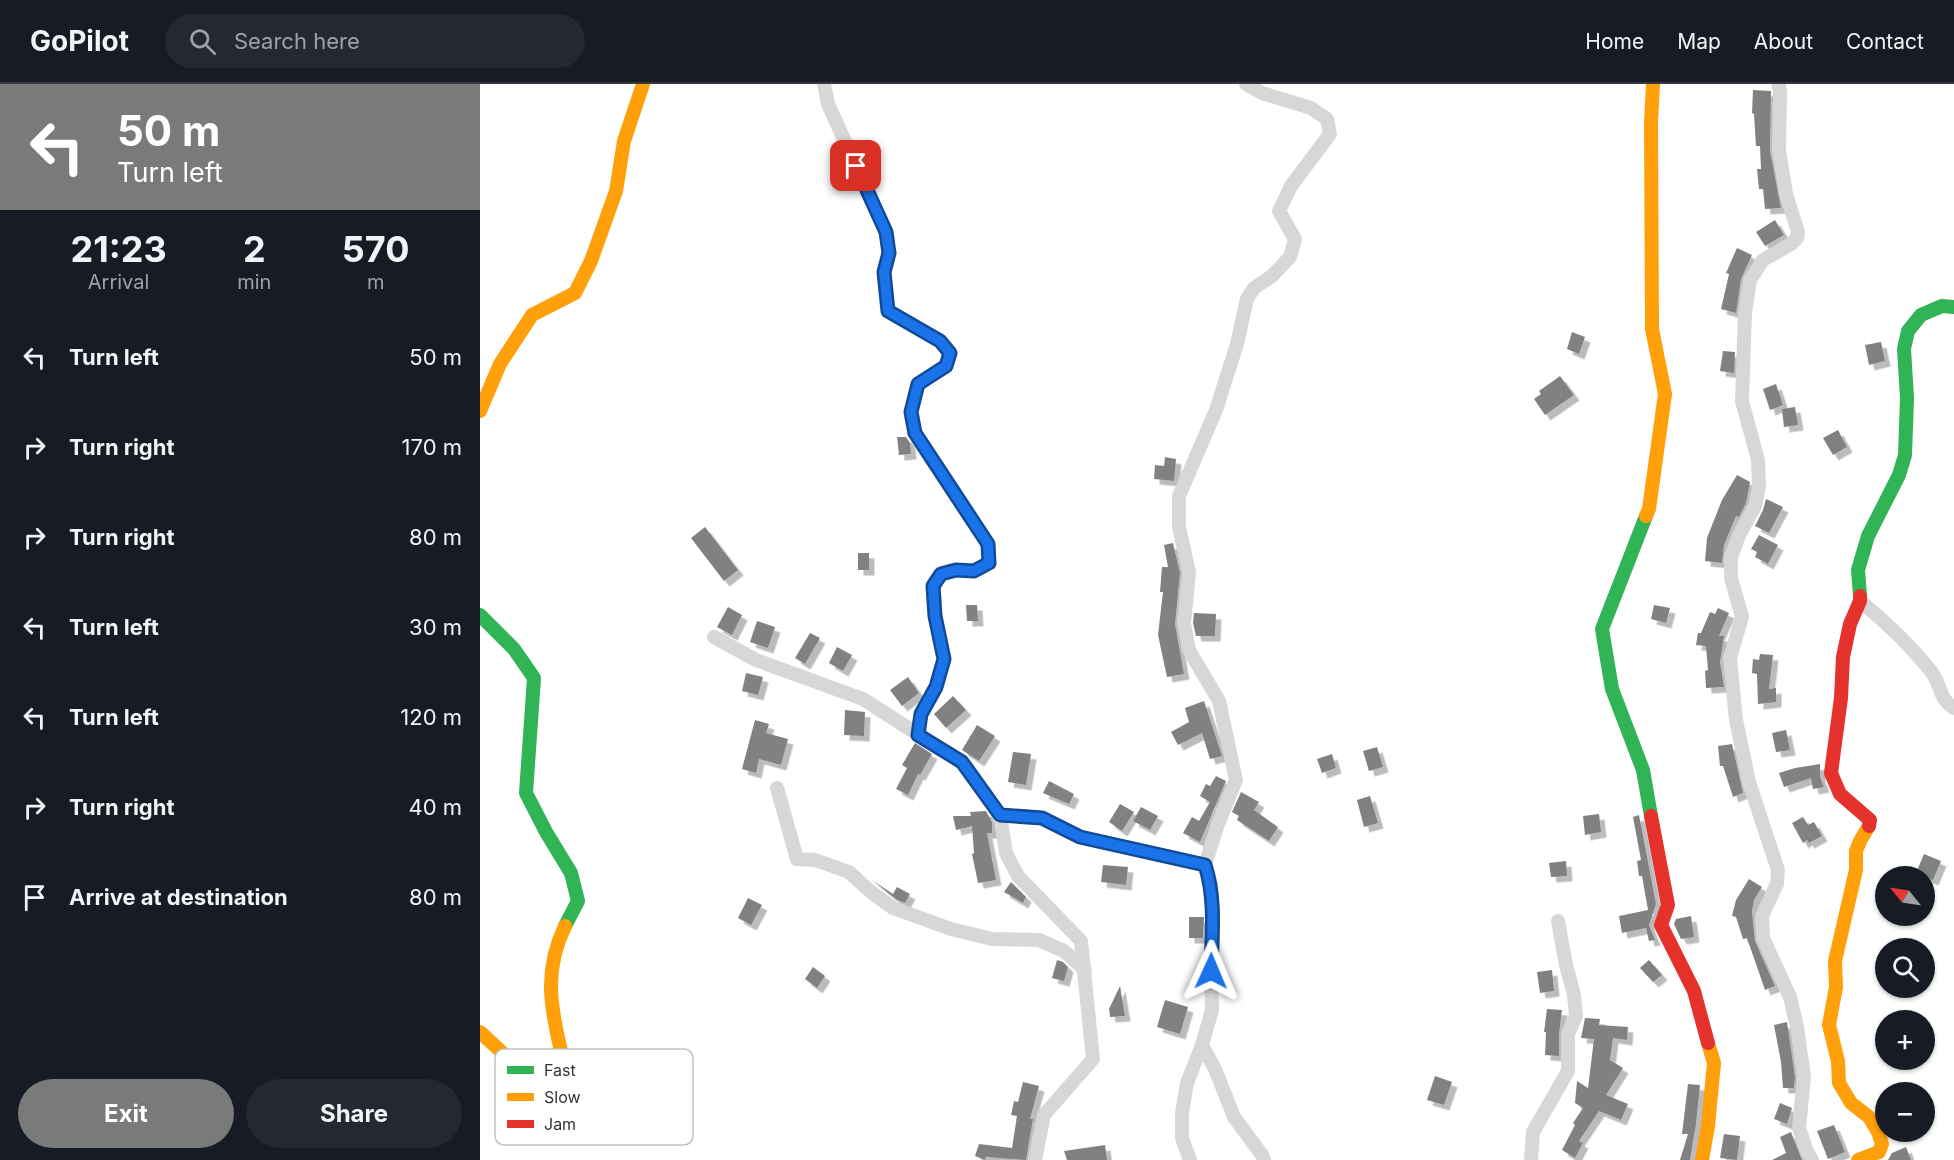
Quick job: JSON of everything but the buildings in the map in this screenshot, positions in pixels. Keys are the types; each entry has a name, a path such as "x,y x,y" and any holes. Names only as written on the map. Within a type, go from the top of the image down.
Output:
{"street":[{"path":"480,411 500,364 532,315 575,293 591,261 616,191 624,141 643,84"},
{"path":"824,84 828,104 886,232 889,253 884,272 888,311 940,341 950,353 946,366 918,384 911,412 915,433 988,544 989,563 974,571 956,570 941,574 933,586 935,616 944,659 936,687 921,714 918,735"},
{"path":"1191,1160 1182,1138 1182,1113 1187,1083 1202,1045 1212,1010 1213,911 1211,884 1205,865 1218,824 1236,780 1219,701 1189,650 1184,623 1189,572 1179,527 1179,496 1216,410 1237,344 1247,300 1254,288 1272,276 1290,257 1295,239 1279,211 1291,186 1330,134 1326,120 1311,108 1262,93 1246,84"},
{"path":"1653,84 1651,122 1652,329 1665,394 1649,509 1602,629 1612,689 1643,770 1668,905 1660,925 1694,991 1714,1063 1702,1160"},
{"path":"1778,84 1780,90 1779,150 1786,194 1798,232 1797,238 1791,244 1763,260 1750,280 1745,313 1742,401 1758,460 1759,486 1755,506 1739,535 1731,557 1731,578 1742,618 1730,658 1736,720 1749,782 1778,870 1777,884 1761,916 1763,938 1790,996 1797,1027 1804,1077 1799,1128 1812,1160"},
{"path":"1858,1160 1879,1152 1882,1144 1869,1117 1851,1102 1839,1083 1838,1061 1829,1025 1836,987 1835,961 1856,870 1854,855 1863,833 1870,825 1870,820 1840,794 1832,774 1841,698 1843,657 1850,624 1860,601 1858,570 1868,536 1899,475 1905,455 1907,398 1904,349 1908,331 1921,315 1942,306 1954,307"},
{"path":"1860,601 1895,630 1919,656 1933,673 1944,702 1954,708"},
{"path":"480,615 514,650 534,678 526,793 571,873 578,901 558,941 550,973 554,1017 561,1049"},
{"path":"714,637 756,660 863,699 962,762 1000,815 1006,854 1018,876 1081,941 1093,1059 1044,1115 1035,1160"},
{"path":"777,788 797,859 815,860 849,872 893,908 951,929 992,939 1039,940 1064,951 1085,970"},
{"path":"1000,815 1042,818 1080,837 1205,865"},
{"path":"1531,1160 1533,1132 1568,1071 1568,1034 1576,1016 1574,995 1558,921"},
{"path":"480,1032 498,1049"},
{"path":"1202,1045 1215,1069 1234,1117 1264,1160"}],"traffic: fast":[{"path":"1860,596 1858,570 1868,536 1899,475 1905,455 1907,398 1904,349 1908,331 1921,315 1942,306 1954,307"},
{"path":"1646,516 1602,629 1612,689 1643,770 1651,816"},
{"path":"480,615 514,649 534,678 526,793 571,873 578,901 565,926"}],"traffic: slow":[{"path":"480,411 500,364 532,315 575,293 591,261 616,191 624,141 643,84"},
{"path":"1646,516 1649,509 1665,394 1652,329 1651,122 1653,84"},
{"path":"1858,1160 1879,1152 1882,1144 1869,1117 1851,1103 1839,1083 1838,1061 1829,1025 1836,987 1835,961 1856,870 1856,851 1869,826"},
{"path":"561,1049 551,988 554,958 565,926"},
{"path":"480,1032 498,1049"},
{"path":"1702,1160 1714,1063 1708,1043"}],"traffic: jam":[{"path":"1860,596 1850,624 1843,657 1841,698 1831,773 1840,794 1870,820 1869,826"},
{"path":"1651,816 1668,905 1661,925 1694,991 1708,1043"}],"route":[{"path":"856,166 886,232 889,253 884,272 888,311 940,341 950,353 946,366 918,384 911,412 915,433 969,519 988,544 989,563 974,571 956,570 941,574 933,586 935,616 944,659 936,687 921,714 918,735 962,762 1000,815 1042,818 1080,837 1205,865 1211,884 1213,911 1211,971"}]}
